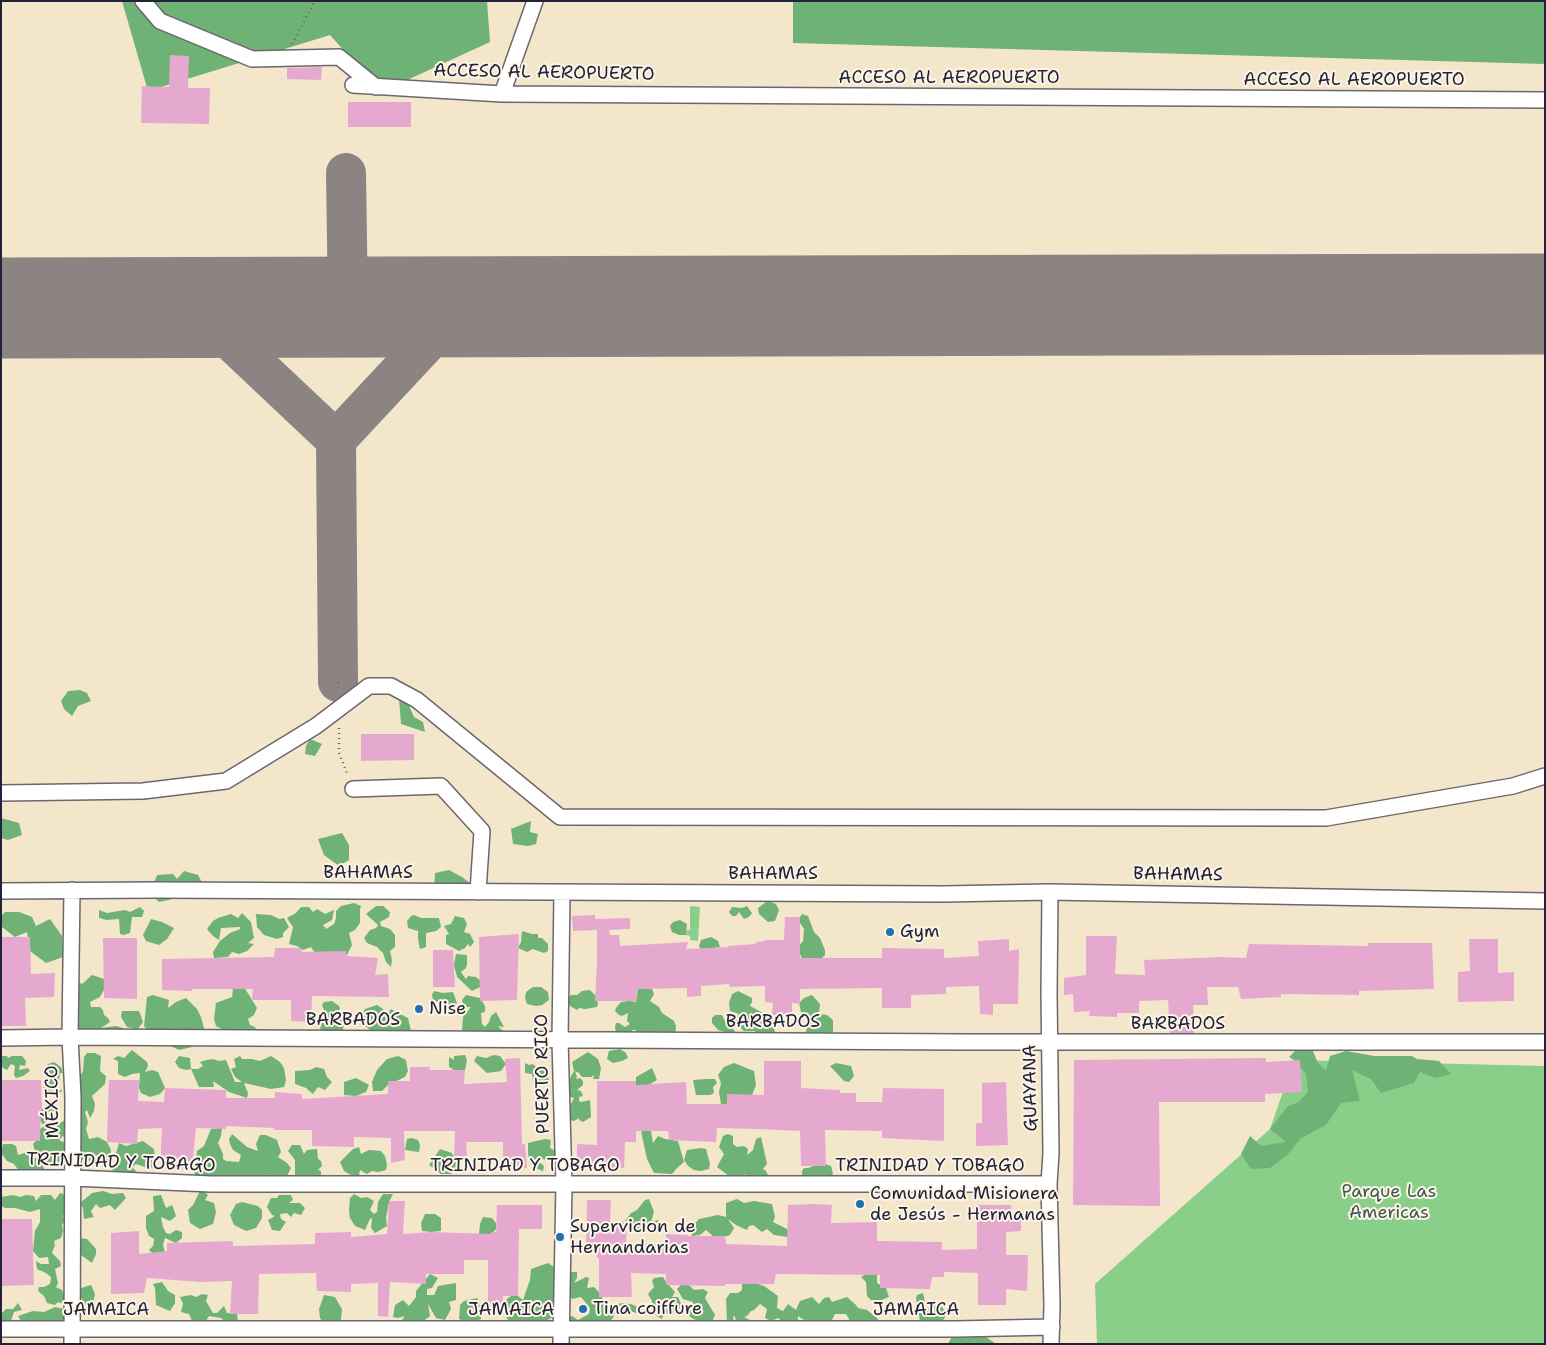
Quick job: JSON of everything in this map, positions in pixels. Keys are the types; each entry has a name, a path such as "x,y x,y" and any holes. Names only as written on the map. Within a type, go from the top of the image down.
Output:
{"street":[{"path":"143,1 160,21 252,59 340,57 376,87"},
{"path":"502,94 536,1"},
{"name":"ACCESO AL AEROPUERTO","path":"353,85 502,94 1545,100"},
{"path":"1,793 143,791 226,781 316,726 369,686 391,686 418,700 560,816 1326,818 1513,786 1545,776"},
{"path":"353,789 441,786 482,831 478,892"},
{"name":"MÉXICO","path":"72,890 70,1037 74,1097 72,1336"},
{"name":"BAHAMAS","path":"1,891 943,894 1050,892 1545,901"},
{"name":"GUAYANA","path":"1050,892 1048,956 1051,1344"},
{"name":"PUERTO RICO","path":"561,1336 564,1184 560,1040 562,893"},
{"name":"BARBADOS","path":"1,1038 1545,1042"},
{"name":"TRINIDAD Y TOBAGO","path":"1,1178 72,1178 211,1184 1049,1184"},
{"name":"JAMAICA","path":"1,1329 72,1336 561,1336 1052,1327"}],"path":[{"path":"284,58 315,1"},
{"path":"338,682 339,753 353,789"}],"green space":[{"path":"122,1 487,1 490,42 381,92 330,35 148,91"},
{"path":"793,1 1545,1 1545,64 793,43"},
{"path":"80,690 87,693 91,701 78,706 72,716 64,709 61,701 68,691"},
{"path":"399,699 408,703 414,717 423,722 425,732 401,724"},
{"path":"310,739 322,744 315,756 305,754 306,746"},
{"path":"1,818 19,823 22,835 8,840 1,838"},
{"path":"531,821 530,832 538,834 536,844 528,846 513,844 511,829"},
{"path":"342,833 349,845 349,860 339,866 324,855 318,839"},
{"path":"449,870 471,884 464,900 444,898 434,888 435,873"},
{"path":"184,871 198,875 205,888 184,892 177,898 159,902 150,894 157,875 173,874 177,879"},
{"path":"766,902 776,904 779,910 775,921 768,922 759,914 758,908"},
{"path":"354,903 361,906 360,923 355,930 349,933 352,945 347,955 329,957 325,951 324,954 317,956 311,947 303,950 289,944 293,927 287,918 296,913 301,907 309,907 313,912 317,909 325,914 334,910 332,920 323,925 326,929 334,924 336,911 341,906"},
{"path":"376,906 383,906 390,912 389,917 380,922 381,926 390,929 395,935 395,947 390,951 391,967 386,962 383,953 377,947 367,943 364,938 370,930 378,925 366,914"},
{"path":"690,906 700,907 698,941 690,940 690,936 686,935 687,930 690,930"},
{"path":"747,906 752,913 744,919 739,912 736,916 732,916 729,912 732,907 742,908"},
{"path":"140,907 144,911 142,917 132,917 130,933 124,935 120,934 119,919 107,920 99,918 99,910 107,913 125,910 130,912"},
{"path":"5,912 19,912 32,917 36,926 50,919 62,936 63,957 46,963 30,951 27,932 15,937 2,927 1,916"},
{"path":"242,913 251,922 254,938 248,943 254,944 247,951 239,954 232,952 228,957 214,958 213,952 220,941 230,933 240,929 240,927 221,928 219,940 207,929 218,918 231,914 238,918"},
{"path":"256,914 271,915 279,919 284,918 289,927 283,933 283,937 277,939 264,935 257,927"},
{"path":"802,914 808,916 814,932 820,938 825,950 825,955 821,959 802,959 799,946 803,941 804,929 798,920"},
{"path":"414,915 421,918 439,918 441,927 436,931 426,933 426,947 420,949 418,931 408,928 407,921"},
{"path":"455,916 464,918 467,924 464,932 470,934 474,942 470,947 468,944 459,951 446,944 446,935 449,934 444,926 451,924"},
{"path":"151,919 174,928 167,939 159,945 146,941 143,935"},
{"path":"680,920 687,924 686,935 672,932 670,926 673,922"},
{"path":"522,931 538,934 538,938 542,938 548,944 548,951 544,953 533,949 527,952 518,948 521,942"},
{"path":"711,937 718,941 720,947 701,950 699,946 701,940"},
{"path":"456,954 467,955 466,968 461,972 466,979 468,976 476,977 480,980 480,987 472,991 457,977 454,965"},
{"path":"92,975 104,979 105,988 100,997 90,1002 91,1007 100,1007 103,1010 104,1015 110,1022 101,1028 116,1026 123,1028 122,1034 80,1037 74,1008 77,981 82,984"},
{"path":"244,987 257,1008 254,1015 248,1019 250,1025 255,1027 257,1032 216,1035 222,1029 216,1026 214,1019 216,1003 232,997 233,989"},
{"path":"533,987 541,987 548,992 549,1000 542,1005 527,1004 526,992"},
{"path":"638,987 652,989 654,994 650,1001 659,1007 662,1013 674,1021 676,1026 675,1036 641,1034 635,1030 632,1030 633,1033 616,1033 616,1023 625,1027 630,1024 627,1021 628,1013 622,1016 619,1015 615,1011 616,1008 621,1002 636,1002"},
{"path":"590,990 595,995 598,1003 597,1007 579,1008 577,1010 570,1006 567,999 571,995 577,995 582,991"},
{"path":"434,991 443,993 453,992 457,1003 451,1006 444,999 438,1002 433,1000 432,995"},
{"path":"738,991 752,998 750,1006 763,1013 765,1028 771,1026 774,1028 776,1037 760,1041 755,1031 744,1031 735,1023 736,1017 739,1014 730,1011 729,1003 732,994"},
{"path":"153,995 169,1000 168,1008 186,998 197,1009 205,1032 192,1047 179,1050 154,1038 144,1026 147,997"},
{"path":"466,995 480,998 485,1006 485,1012 481,1013 482,1024 485,1027 491,1016 496,1012 504,1027 498,1026 507,1035 510,1043 506,1047 496,1047 471,1039 462,1030 463,1017 471,1007 464,1007 462,1000"},
{"path":"812,995 820,1004 819,1014 827,1015 833,1020 833,1032 814,1038 806,1033 808,1017 801,1012 799,1003 804,998"},
{"path":"332,1001 340,1009 333,1016 344,1019 343,1030 333,1035 325,1034 320,1029 322,1022 328,1020 322,1005 324,1002"},
{"path":"377,1005 387,1015 391,1009 408,1018 411,1031 404,1036 391,1036 384,1030 370,1030 363,1024 362,1015 365,1009"},
{"path":"122,1011 139,1011 143,1022 138,1029 127,1027 121,1017"},
{"path":"715,1015 722,1015 735,1032 732,1034 718,1030 712,1023 712,1018"},
{"path":"1309,1042 1318,1063 1326,1071 1330,1056 1346,1051 1374,1056 1412,1056 1417,1059 1439,1061 1451,1074 1435,1078 1420,1072 1414,1083 1381,1093 1371,1079 1352,1070 1360,1101 1341,1103 1326,1125 1301,1138 1288,1154 1270,1168 1251,1169 1241,1154 1250,1136 1261,1146 1286,1142 1270,1129 1288,1106 1299,1102 1308,1092 1306,1074 1289,1057"},
{"path":"620,1049 626,1053 628,1058 613,1063 607,1059 609,1051"},
{"path":"132,1050 147,1062 148,1066 145,1072 152,1070 158,1072 165,1088 160,1094 150,1097 141,1093 139,1088 140,1073 125,1077 118,1074 118,1061 113,1059 118,1056 124,1058"},
{"path":"588,1052 598,1059 601,1068 599,1079 593,1079 594,1075 582,1077 575,1071 576,1079 580,1078 583,1081 583,1085 577,1090 581,1091 583,1096 579,1097 579,1101 590,1100 591,1117 583,1122 579,1118 574,1121 570,1120 568,1110 574,1098 568,1096 569,1082 574,1071 572,1062"},
{"path":"87,1053 95,1053 101,1056 100,1071 106,1076 105,1084 92,1096 95,1104 90,1118 87,1110 85,1112 88,1122 86,1129 89,1139 98,1137 107,1142 111,1150 110,1159 99,1162 82,1160 79,1140 81,1126 75,1116 76,1084 83,1071 84,1057"},
{"path":"465,1055 467,1060 465,1070 459,1073 449,1067 449,1057 454,1060 454,1056"},
{"path":"494,1055 500,1056 506,1064 501,1071 487,1073 474,1061 477,1056 486,1058"},
{"path":"1,1056 7,1056 8,1058 22,1056 26,1061 25,1066 20,1065 19,1070 28,1068 30,1071 16,1078 14,1075 15,1066 11,1064 7,1070 3,1068"},
{"path":"179,1056 190,1058 191,1069 179,1068 175,1062"},
{"path":"240,1056 242,1059 260,1061 271,1056 280,1062 284,1068 286,1080 284,1087 271,1089 244,1083 248,1093 247,1098 229,1092 213,1081 214,1087 199,1087 191,1069 198,1069 203,1066 200,1062 207,1060 226,1060 235,1082 242,1082 235,1077 231,1069 236,1067 234,1059"},
{"path":"398,1056 406,1060 408,1071 405,1077 388,1085 382,1091 373,1091 372,1082 377,1070 387,1059"},
{"name":"Parque Las Americas","path":"1294,1060 1545,1066 1545,1344 1097,1344 1095,1284 1270,1129"},
{"path":"54,1062 61,1067 63,1073 60,1073 59,1080 54,1080 59,1086 53,1086 53,1090 62,1090 55,1096 48,1094 43,1088 48,1081 42,1071 48,1064"},
{"path":"525,1063 533,1064 536,1067 536,1071 540,1068 545,1069 550,1083 539,1084 533,1082 532,1074 525,1073"},
{"path":"734,1063 754,1071 756,1085 750,1100 727,1106 721,1104 719,1092 721,1083 718,1075 724,1067"},
{"path":"836,1063 851,1066 854,1076 849,1082 844,1081 830,1066"},
{"path":"316,1067 324,1069 327,1077 332,1082 325,1090 318,1087 313,1094 306,1088 295,1084 295,1071 310,1070"},
{"path":"652,1068 657,1080 649,1085 653,1143 658,1136 678,1141 684,1162 672,1174 654,1173 647,1159 642,1136 636,1093 636,1077"},
{"path":"356,1078 369,1085 366,1092 356,1096 344,1095 344,1082"},
{"path":"715,1079 717,1083 713,1087 714,1093 710,1095 696,1095 693,1080"},
{"path":"54,1106 58,1116 57,1125 65,1120 71,1125 67,1139 63,1136 59,1140 65,1143 64,1164 54,1167 48,1166 45,1162 48,1154 36,1154 33,1144 40,1136 40,1129 44,1126 36,1115 42,1109"},
{"path":"222,1128 218,1143 223,1159 239,1162 241,1155 233,1150 230,1144 229,1139 232,1134 247,1147 258,1151 256,1144 260,1135 266,1135 277,1140 281,1152 278,1157 291,1168 287,1176 275,1180 266,1174 260,1184 234,1176 226,1185 196,1177 194,1171 197,1151 204,1146 211,1129"},
{"path":"728,1134 733,1136 733,1144 737,1147 744,1146 748,1149 747,1155 753,1150 756,1139 761,1137 767,1164 763,1169 768,1175 764,1179 747,1178 745,1174 741,1179 733,1179 717,1167 724,1154 719,1147 723,1136"},
{"path":"407,1139 418,1140 420,1145 419,1152 405,1150"},
{"path":"545,1139 551,1140 550,1148 556,1151 555,1158 550,1161 543,1159 538,1161 544,1166 543,1171 533,1167 529,1161 528,1143"},
{"path":"143,1141 154,1149 156,1167 148,1168 136,1164 132,1167 136,1171 132,1177 110,1169 120,1161 116,1153 119,1143 126,1146"},
{"path":"3,1144 16,1146 18,1155 25,1153 37,1159 38,1166 41,1163 45,1170 39,1172 19,1171 1,1153"},
{"path":"292,1145 300,1145 304,1154 307,1150 317,1149 318,1159 321,1161 322,1166 318,1170 321,1171 321,1185 295,1177 295,1160 288,1151"},
{"path":"359,1147 361,1154 369,1150 381,1151 385,1156 386,1170 372,1171 367,1174 360,1170 359,1175 354,1177 344,1171 340,1162 353,1149"},
{"path":"440,1149 452,1153 459,1169 451,1174 441,1174 429,1165"},
{"path":"706,1149 710,1164 709,1169 694,1170 684,1160 687,1150"},
{"path":"823,1163 831,1166 833,1174 826,1180 802,1178 804,1168"},
{"path":"103,1191 112,1194 123,1193 126,1198 115,1210 110,1205 100,1208 96,1204 91,1211 94,1217 84,1219 83,1208 80,1203 92,1193"},
{"path":"200,1191 204,1191 208,1195 205,1200 214,1203 216,1212 213,1224 200,1229 190,1223 188,1210 193,1205"},
{"path":"60,1193 66,1195 69,1214 63,1215 65,1222 62,1224 61,1238 54,1241 55,1245 52,1253 60,1261 61,1266 55,1269 58,1283 56,1287 62,1290 66,1300 64,1304 58,1302 55,1305 47,1303 44,1296 38,1291 39,1287 50,1284 51,1277 37,1269 36,1261 41,1264 49,1264 48,1257 39,1258 33,1251 35,1231 40,1222 40,1209 30,1212 15,1208 5,1208 1,1206 1,1197 13,1195 20,1197 26,1195 34,1196 36,1201 41,1195 51,1195 55,1200"},
{"path":"354,1194 374,1201 370,1210 374,1214 377,1212 378,1202 383,1194 393,1194 389,1202 386,1218 387,1226 375,1233 371,1228 372,1218 365,1230 355,1226 350,1218 349,1211 350,1198"},
{"path":"161,1195 166,1208 172,1205 176,1216 170,1221 161,1217 163,1227 166,1233 170,1234 176,1230 182,1232 182,1238 176,1243 165,1238 163,1245 166,1256 155,1256 149,1250 153,1246 154,1239 149,1236 146,1228 146,1216 154,1211 153,1196"},
{"path":"279,1195 291,1195 293,1200 289,1203 300,1203 305,1208 301,1215 294,1213 291,1217 287,1213 280,1214 281,1219 286,1222 280,1231 272,1230 268,1220 275,1216 272,1215 267,1207 271,1198 277,1198"},
{"path":"649,1199 654,1212 651,1222 658,1220 661,1225 658,1232 651,1226 635,1231 625,1221 645,1200"},
{"path":"737,1199 744,1203 754,1201 772,1204 775,1217 773,1222 789,1230 795,1238 774,1235 767,1229 762,1232 753,1225 749,1226 747,1230 728,1219 734,1228 730,1235 721,1238 713,1236 706,1230 700,1235 692,1236 690,1229 699,1219 718,1215 726,1217 726,1203"},
{"path":"242,1202 258,1206 262,1210 262,1218 256,1228 246,1231 234,1225 230,1215 236,1204"},
{"path":"425,1214 435,1214 441,1218 441,1231 422,1231 421,1223"},
{"path":"483,1217 492,1218 496,1223 496,1229 486,1238 479,1234"},
{"path":"79,1238 87,1239 96,1249 92,1263 81,1255 75,1255"},
{"path":"548,1263 554,1267 562,1289 556,1316 545,1321 535,1329 515,1329 506,1317 502,1303 511,1296 518,1296 523,1300 530,1280 531,1269"},
{"path":"877,1268 877,1283 886,1288 889,1297 879,1301 871,1300 867,1296 866,1282 861,1277"},
{"path":"569,1272 577,1272 577,1278 574,1283 586,1277 589,1278 587,1288 594,1287 603,1300 613,1305 631,1304 642,1309 640,1314 626,1310 622,1314 614,1314 610,1321 577,1329 563,1320 572,1316 578,1320 589,1314 590,1308 581,1297 572,1299 562,1282"},
{"path":"430,1274 438,1278 432,1288 427,1289 427,1295 434,1295 438,1286 456,1283 456,1300 449,1302 451,1309 445,1320 436,1318 428,1304 430,1316 422,1322 405,1329 402,1320 405,1316 393,1317 395,1305 403,1300 409,1306 416,1297 416,1291"},
{"path":"663,1277 675,1292 672,1297 678,1297 681,1304 679,1310 671,1314 664,1313 662,1319 654,1314 652,1301 648,1294 654,1287 652,1281 654,1278"},
{"path":"162,1282 168,1291 175,1295 175,1303 170,1311 156,1305 153,1284"},
{"path":"752,1282 764,1286 778,1296 777,1308 783,1311 788,1304 796,1310 800,1301 812,1297 819,1304 824,1298 829,1297 832,1302 847,1297 858,1308 867,1310 877,1318 884,1329 849,1329 849,1319 846,1314 835,1314 831,1322 817,1324 798,1316 798,1323 788,1326 778,1318 771,1321 765,1318 767,1309 760,1304 744,1317 750,1320 750,1324 737,1324 733,1316 734,1323 727,1324 726,1299 730,1293 738,1293 742,1290 742,1284"},
{"path":"91,1285 95,1294 93,1304 85,1305 80,1296 81,1288"},
{"path":"681,1285 689,1285 694,1290 703,1289 708,1292 705,1298 715,1315 711,1324 693,1319 685,1312 691,1307 693,1302 683,1299 677,1289"},
{"path":"923,1293 926,1308 938,1305 945,1311 945,1317 939,1327 925,1326 920,1321 916,1298 917,1295"},
{"path":"202,1294 208,1295 206,1301 213,1313 217,1313 224,1306 227,1313 237,1314 239,1329 233,1329 221,1318 209,1316 206,1321 200,1323 192,1321 189,1314 181,1312 183,1304 180,1297 191,1295 196,1297"},
{"path":"324,1295 335,1297 342,1309 340,1329 327,1329 320,1318 319,1309"},
{"path":"477,1298 481,1306 481,1319 470,1323 459,1319 460,1305 464,1301"},
{"path":"18,1303 22,1310 14,1312 11,1321 2,1320 1,1322 1,1314 6,1309 13,1309"},
{"path":"55,1307 65,1309 68,1323 53,1336 44,1337 33,1331 18,1316 33,1311 44,1312"},
{"path":"956,1329 975,1329 996,1344 948,1344"}],"building":[{"path":"170,55 189,56 188,88 210,88 209,124 141,123 142,86 169,87"},
{"path":"322,67 321,80 287,79 287,68"},
{"path":"348,102 411,102 411,127 348,127"},
{"path":"361,734 414,734 414,760 361,761"},
{"path":"595,915 595,919 630,918 630,929 609,930 610,935 619,935 620,946 688,942 686,949 728,947 755,944 765,940 784,940 785,917 800,917 800,958 882,958 882,948 944,949 944,958 979,956 978,941 1009,939 1009,951 1019,949 1018,1004 993,1004 993,1015 980,1014 979,986 946,987 946,994 911,995 911,1008 882,1008 882,988 800,989 800,1004 792,1003 792,1016 772,1015 773,1003 765,1002 765,986 730,987 729,984 701,986 701,996 687,997 687,988 637,989 636,1001 595,1001 597,930 573,931 572,916"},
{"path":"519,934 517,1000 480,1001 479,937"},
{"path":"1086,936 1117,936 1115,974 1145,975 1144,960 1246,958 1249,944 1368,946 1368,943 1432,943 1434,989 1359,991 1359,995 1281,994 1281,997 1241,999 1238,987 1207,987 1208,1005 1193,1005 1194,1033 1170,1033 1168,1000 1139,1001 1139,1013 1117,1013 1117,1017 1089,1016 1090,1011 1074,1012 1073,994 1064,995 1064,978 1086,975"},
{"path":"1,937 30,937 31,974 55,973 54,997 25,998 26,1026 1,1026"},
{"path":"103,938 137,938 137,999 104,998"},
{"path":"1469,939 1498,939 1498,973 1514,972 1514,1001 1458,1002 1458,972 1470,971"},
{"path":"275,948 301,948 302,952 346,951 347,956 378,958 375,975 388,974 389,997 312,996 311,1022 291,1021 291,1000 252,1000 253,989 162,990 162,959 274,957"},
{"path":"433,950 453,950 455,987 433,987"},
{"path":"520,1058 522,1144 525,1144 527,1168 503,1167 503,1142 466,1142 467,1158 454,1158 455,1131 404,1131 405,1160 391,1163 391,1138 354,1137 354,1147 312,1146 312,1130 274,1130 274,1128 226,1126 226,1129 196,1128 192,1168 160,1169 162,1128 138,1129 137,1144 107,1142 109,1080 139,1080 138,1101 164,1102 165,1088 226,1090 226,1098 275,1098 275,1092 302,1094 302,1099 388,1094 388,1081 410,1081 410,1067 430,1067 430,1070 465,1070 464,1084 507,1082 505,1059"},
{"path":"1266,1058 1266,1062 1300,1060 1302,1092 1265,1094 1265,1102 1159,1102 1160,1206 1073,1205 1074,1060"},
{"path":"764,1061 801,1061 801,1088 840,1090 840,1093 856,1093 856,1102 882,1102 883,1088 944,1089 944,1141 882,1138 882,1131 825,1130 826,1166 801,1166 800,1131 717,1128 716,1142 669,1140 668,1131 636,1131 636,1142 625,1142 624,1168 577,1168 577,1144 597,1145 597,1081 636,1081 636,1085 686,1082 687,1104 727,1104 727,1094 764,1095"},
{"path":"1,1080 41,1080 40,1141 1,1141"},
{"path":"1006,1082 1008,1145 976,1146 976,1123 982,1123 982,1083"},
{"path":"587,1200 611,1200 610,1221 627,1222 626,1244 666,1244 666,1234 725,1236 726,1244 787,1246 788,1205 815,1204 832,1205 831,1223 877,1222 877,1241 942,1242 942,1250 977,1249 977,1205 1011,1205 1012,1218 1021,1218 1021,1231 1006,1232 1006,1255 1028,1255 1027,1291 1006,1289 1006,1305 978,1305 978,1273 944,1272 944,1277 932,1277 930,1289 880,1288 880,1275 776,1274 774,1284 725,1284 725,1286 666,1285 666,1274 631,1273 632,1297 599,1297 599,1258 597,1258 597,1251 586,1250"},
{"path":"389,1201 405,1201 403,1234 431,1232 491,1234 491,1232 496,1232 497,1205 542,1205 542,1229 519,1229 518,1296 503,1296 502,1314 488,1314 488,1260 464,1260 464,1274 426,1274 426,1284 390,1282 388,1317 378,1316 378,1283 351,1284 351,1292 317,1291 316,1273 259,1274 258,1314 230,1314 232,1281 200,1282 147,1278 144,1293 111,1294 111,1233 139,1231 139,1254 167,1251 167,1243 233,1241 233,1246 315,1244 315,1233 351,1232 351,1237 387,1234"},
{"path":"1,1219 32,1219 34,1285 1,1286"}],"taxiway":[{"path":"346,173 348,307"},
{"path":"336,440 460,307"},
{"path":"196,308 336,440 338,682"}],"runway":[{"path":"1,308 1545,304"}],"place":[{"name":"Gym","path":"890,932"},
{"name":"Nise","path":"419,1009"},
{"name":"Comunidad Misionera de Jesús - Hermanas","path":"860,1204"},
{"name":"Supervicion de Hernandarias","path":"560,1237"},
{"name":"Tina coiffure","path":"583,1309"}]}
